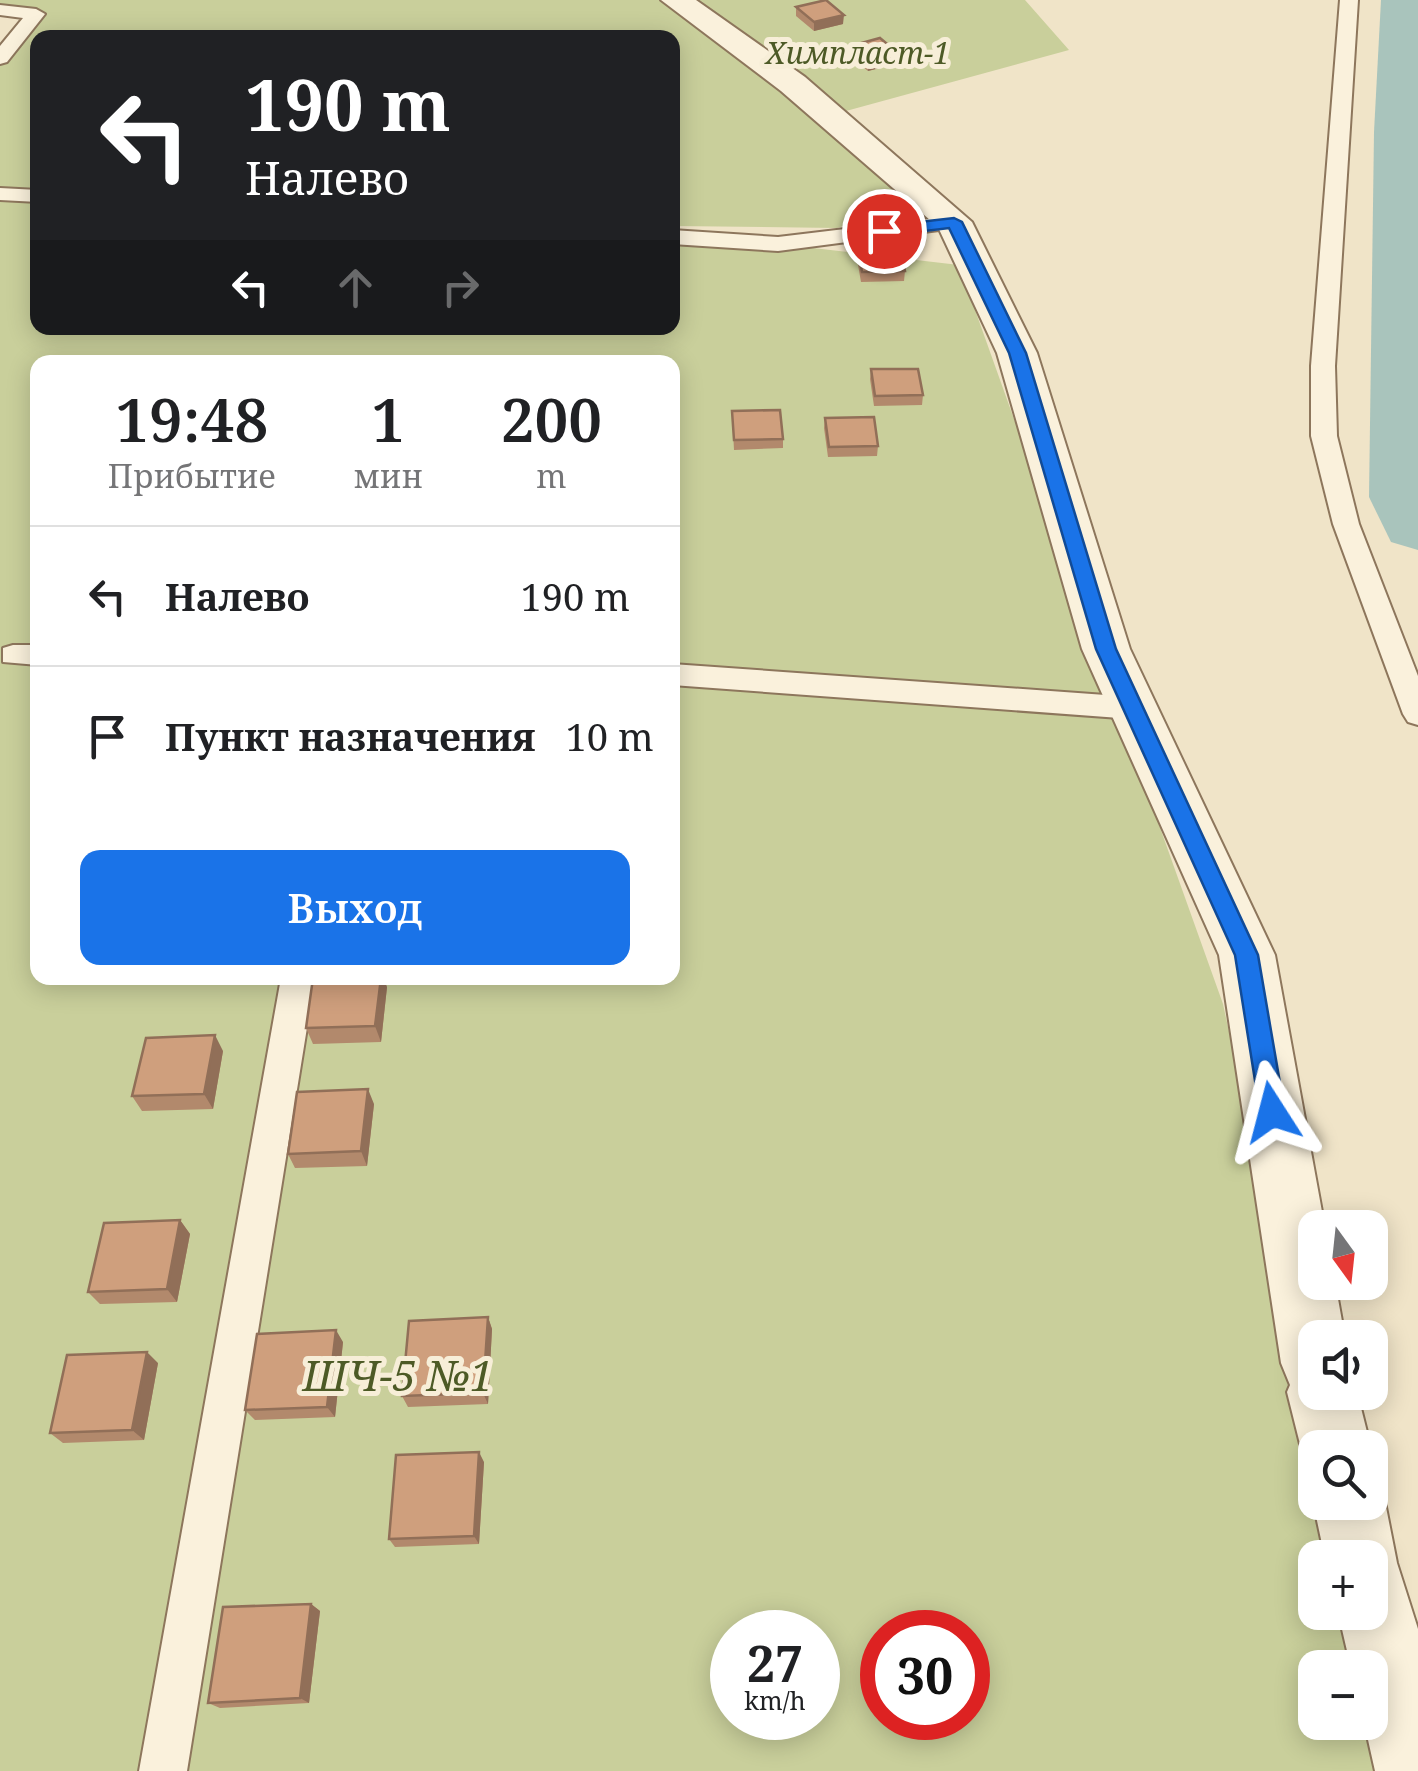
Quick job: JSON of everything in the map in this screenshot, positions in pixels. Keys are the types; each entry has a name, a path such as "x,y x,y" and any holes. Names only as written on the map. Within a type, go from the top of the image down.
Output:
{"street":[{"path":"676,0 794,84 954,222 1017,353 1106,649 1246,955 1308,1320"},
{"path":"1380,1630 1414,1771"}],"lane":[{"path":"1348,0 1323,366 1324,436 1346,524 1418,714"},
{"path":"0,10 36,14 0,58"},
{"path":"0,194 30,196"},
{"path":"680,238 778,244 954,222"},
{"path":"680,675 1134,708"},
{"path":"163,1771 297,985"}],"green space":[{"path":"0,0 669,0 925,199 837,228 680,226 680,30 30,30 30,192 0,190 0,61 38,14 0,9"},
{"name":"Химпласт-1","path":"689,0 1025,0 1069,50 846,111"},
{"name":"ШЧ-5 №1","path":"0,200 30,202 30,335 680,335 680,238 779,244 959,265 1223,1004 1298,1350 1298,1410 1311,1410 1315,1430 1298,1430 1298,1520 1324,1520 1334,1540 1298,1540 1298,1630 1359,1630 1363,1650 1298,1650 1298,1740 1377,1740 1389,1771 0,1771"}],"building":[{"path":"826,0 844,15 814,22 796,7"},
{"path":"880,38 899,54 869,62 850,46"},
{"path":"901,248 905,271 862,272 858,249"},
{"path":"871,369 918,369 923,395 875,396"},
{"path":"780,410 783,439 734,440 732,411"},
{"path":"874,417 878,446 829,447 825,418"},
{"path":"312,985 380,985 375,1026 306,1028"},
{"path":"215,1035 204,1094 132,1096 146,1038"},
{"path":"368,1089 361,1151 288,1154 297,1092"},
{"path":"180,1220 167,1289 88,1292 104,1223"},
{"path":"488,1317 483,1393 402,1396 409,1321"},
{"path":"336,1330 327,1407 245,1410 257,1334"},
{"path":"147,1352 132,1430 50,1433 67,1355"},
{"path":"479,1452 474,1536 389,1539 396,1455"},
{"path":"311,1604 300,1698 208,1703 223,1607"}],"waterway":[{"path":"1407,0 1403,132 1407,497 1418,524"}],"route":[{"path":"884,231 954,222 1017,353 1106,649 1246,955 1272,1112"}]}
